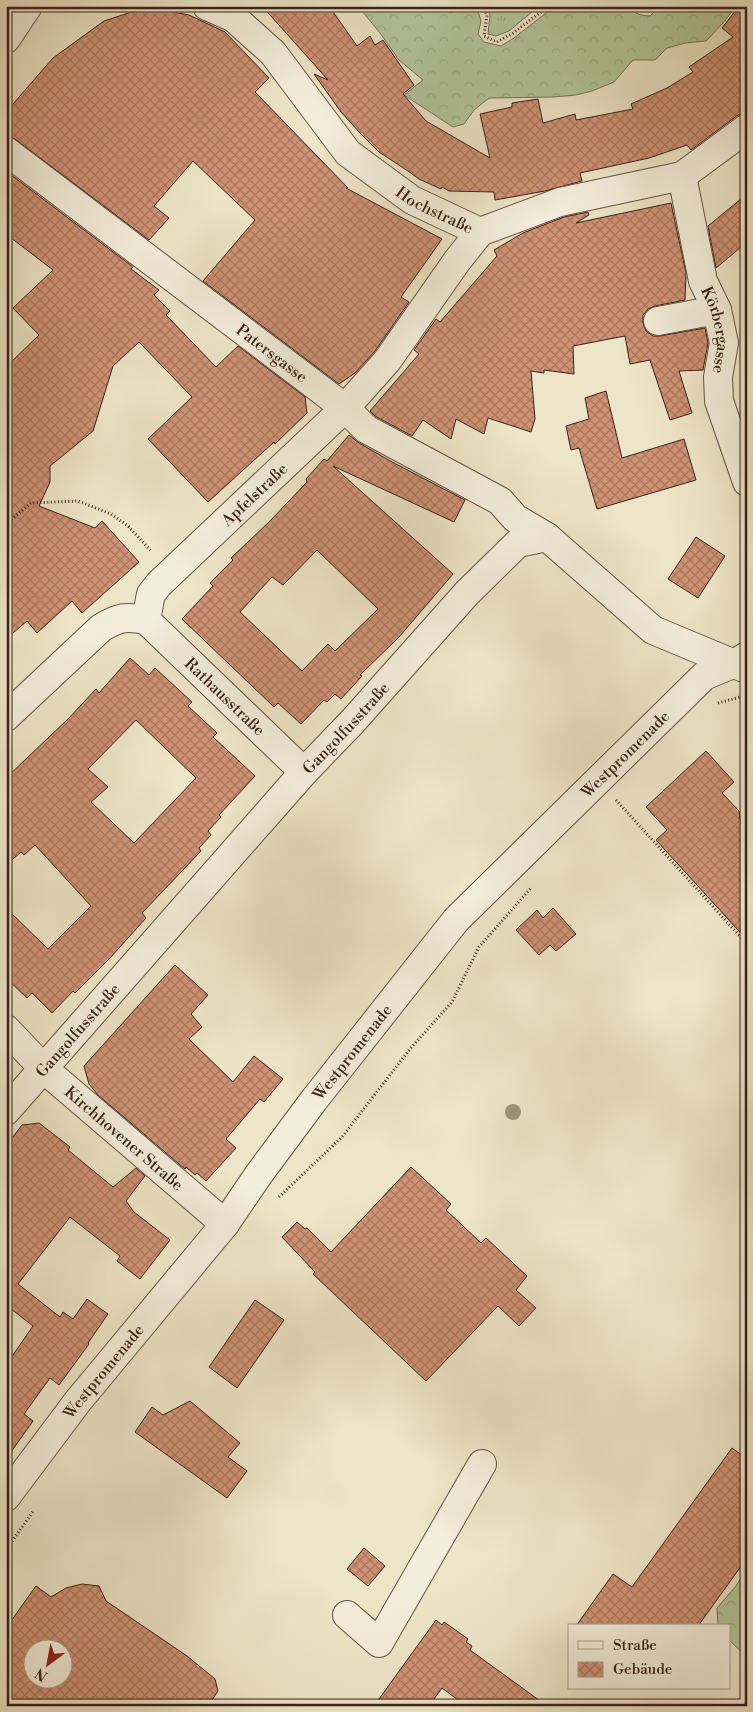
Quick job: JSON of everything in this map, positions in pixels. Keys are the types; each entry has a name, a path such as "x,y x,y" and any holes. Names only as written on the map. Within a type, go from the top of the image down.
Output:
{"street":[{"path":"6,39 28,6"},
{"name":"Hochstraße","path":"207,6 236,12 273,53 348,152 412,200 480,232 560,202 682,176 747,128"},
{"name":"Patersgasse","path":"6,151 345,408 366,428 500,501 515,518 547,537"},
{"name":"Körbergasse","path":"682,176 703,281 717,310 724,343 718,378 719,401 747,482"},
{"name":"Apfelstraße","path":"146,620 151,594 159,584 345,408 387,361 456,261 480,232"},
{"path":"658,320 717,310"},
{"path":"547,537 653,630 743,663"},
{"name":"Gangolfusstraße","path":"6,1111 304,772 353,721 467,593 518,543 547,537"},
{"path":"6,717 101,628 113,620 124,617 146,620"},
{"name":"Rathausstraße","path":"146,620 304,772"},
{"name":"Westpromenade","path":"6,1497 78,1401 225,1224 259,1174 314,1100 456,920 704,676 743,663"},
{"name":"Kirchhovener Straße","path":"6,1029 44,1069 225,1224"},
{"path":"346,1615 379,1643 482,1464"}],"path":[{"path":"483,6 487,15 484,36 497,42 513,33 549,6"},
{"path":"633,6 649,9 652,6"},
{"path":"6,524 31,503 78,501 111,514 128,526 170,573"},
{"path":"713,704 747,696"},
{"path":"598,782 747,944"},
{"path":"273,1203 342,1137 410,1049 452,1002 479,947 536,882"},
{"path":"6,1550 35,1509"}],"green space":[{"path":"358,6 446,6 450,13 463,8 477,8 481,21 478,34 484,42 501,46 555,6 621,6 641,15 650,16 660,6 736,6 706,41 685,43 667,48 655,60 633,60 614,82 576,95 489,98 474,110 464,124 453,127 404,95 423,80 399,60"},
{"path":"488,6 539,6 509,31 496,36 488,34 490,15"},
{"path":"747,1568 747,1657 730,1641 730,1624 718,1624 717,1608 736,1586"}],"building":[{"path":"262,6 329,6 357,46 370,36 375,45 383,40 414,85 403,94 426,121 490,158 480,114 512,107 512,103 538,99 543,123 575,114 576,120 633,109 631,104 667,88 693,72 689,67 733,37 722,28 739,6 747,6 747,113 738,115 691,150 687,145 649,158 580,173 582,181 545,191 495,200 494,192 449,191 419,179 379,152 341,112 314,74 328,80"},
{"path":"147,7 189,15 225,32 269,78 255,92 348,188 346,188 442,239 401,297 409,302 375,351 355,373 339,384 203,281 255,220 193,161 154,206 169,218 149,240 15,139 6,136 6,112 53,58 104,21"},
{"path":"6,171 133,267 131,269 159,290 154,295 170,311 166,315 216,367 238,346 305,397 307,413 275,444 274,442 208,502 148,439 192,397 139,342 113,366 93,431 50,466 50,482 39,506 95,528 102,521 139,562 82,613 72,601 37,633 27,621 6,639 6,367 39,335 13,308 53,270 6,234"},
{"path":"747,194 747,242 716,268 708,226"},
{"path":"671,203 686,273 685,300 648,309 643,315 643,323 646,331 653,336 705,328 708,343 703,370 679,371 692,413 670,420 650,360 630,364 625,336 573,346 574,374 544,370 544,373 531,371 535,419 531,432 488,418 484,434 456,419 451,439 423,420 412,436 375,416 370,411 419,354 414,350 436,319 440,322 497,256 494,250 523,233 564,217 588,212 589,215 576,223"},
{"path":"606,391 622,458 684,439 696,480 597,509 579,448 571,450 566,426 589,419 585,398"},
{"path":"349,435 359,443 394,463 465,500 454,522 333,466 453,574 399,637 360,675 362,676 341,699 335,694 327,702 324,700 301,724 278,703 274,707 182,619 213,586 210,583 233,560 231,558 307,482 306,479 324,459 327,461","holes":["317,550 378,609 335,651 328,644 302,671 240,612 272,577 283,585"]},
{"path":"696,537 725,556 698,598 668,579"},
{"path":"130,658 149,675 155,668 192,702 188,706 217,733 213,737 255,776 219,815 221,817 208,831 211,835 199,848 201,851 142,913 146,918 110,958 75,993 73,991 52,1013 32,993 27,998 6,978 6,908 48,949 91,906 35,845 24,855 21,852 6,865 6,778 69,718 96,689 99,693","holes":["136,720 196,778 134,843 91,802 108,787 88,769"]},
{"path":"706,751 734,782 722,793 739,811 747,861 747,940 656,840 667,830 646,807"},
{"path":"553,908 576,934 556,951 550,945 539,955 516,930 537,910 543,918"},
{"path":"175,965 208,995 191,1014 202,1027 189,1039 233,1082 254,1056 283,1079 264,1102 260,1099 226,1139 236,1148 206,1181 197,1173 195,1175 186,1167 185,1169 98,1095 89,1084 84,1066"},
{"path":"39,1123 70,1147 68,1150 113,1187 136,1168 145,1176 126,1201 134,1212 170,1240 140,1279 117,1261 120,1256 70,1217 18,1284 60,1317 63,1312 73,1319 87,1299 108,1314 59,1385 50,1378 24,1414 33,1421 6,1459 6,1365 33,1326 6,1305 6,1146 22,1125"},
{"path":"411,1167 451,1204 446,1210 481,1243 486,1238 527,1276 516,1290 536,1308 519,1326 498,1306 426,1381 313,1274 315,1272 282,1237 297,1222 305,1229 307,1228 331,1252"},
{"path":"255,1300 284,1320 237,1388 209,1367"},
{"path":"190,1401 240,1443 228,1457 247,1471 227,1498 135,1432 152,1407 163,1415"},
{"path":"732,1448 747,1459 747,1558 699,1624 577,1624 613,1574 632,1587"},
{"path":"364,1548 385,1566 368,1586 347,1569"},
{"path":"82,1584 99,1586 106,1601 187,1656 215,1679 218,1691 208,1706 6,1706 6,1628 36,1586 51,1597 66,1588"},
{"path":"436,1620 442,1625 444,1622 468,1639 466,1642 472,1646 470,1650 547,1706 466,1706 442,1688 429,1706 374,1706"}]}
